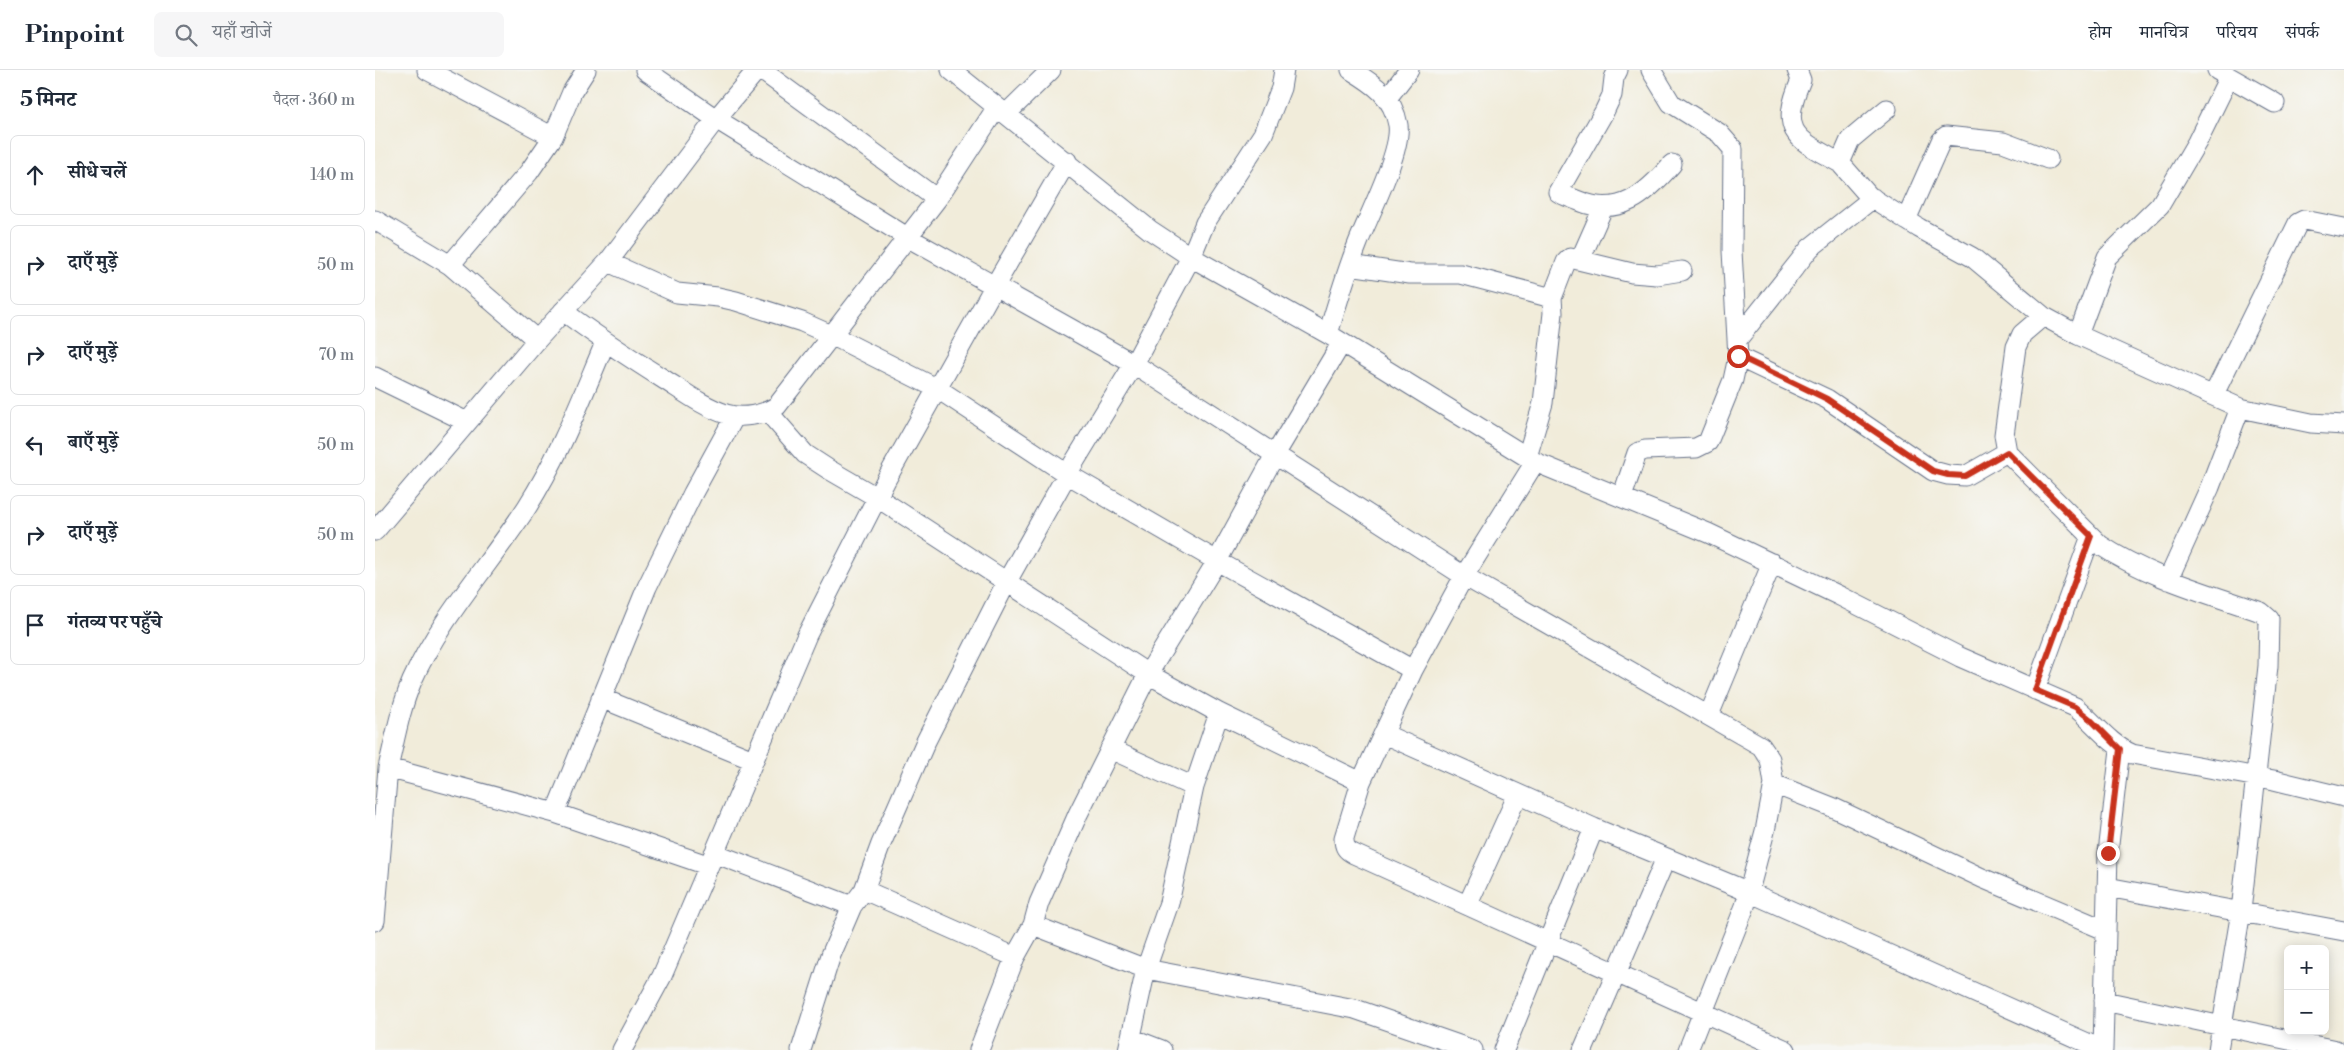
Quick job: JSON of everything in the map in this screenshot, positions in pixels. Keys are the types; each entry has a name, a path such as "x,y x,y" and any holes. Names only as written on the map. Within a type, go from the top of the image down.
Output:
{"street":[{"path":"427,70 553,137"},
{"path":"450,265 529,172 553,137 572,92 586,70"},
{"path":"645,70 716,119 907,236 1134,364 1276,453 1464,576 1761,746 1770,759 1774,784 1749,892 1688,1050"},
{"path":"375,531 537,340 608,262 716,119 757,70"},
{"path":"761,70 937,200"},
{"path":"951,70 1067,161 1150,230 1191,258 1335,339 1531,460 1708,533 1960,657 2075,707 2120,749 2132,754 2254,777 2344,797"},
{"path":"563,312 605,342 697,400 725,414 735,416 768,412 777,406 907,236 937,200 1002,110 1051,70"},
{"path":"801,1050 831,955 852,906 864,890 881,844 926,741 1005,583 1067,474 1134,364 1191,258 1205,224 1270,120 1281,88 1284,70"},
{"path":"979,1050 1015,957 1033,926 1039,903 1109,749 1147,674 1217,561 1335,339 1350,265 1398,140 1399,127 1394,108 1387,97 1379,88 1351,70"},
{"path":"1387,97 1409,70"},
{"path":"1618,70 1604,112 1557,190 1560,194 1592,206 1603,208 1634,199 1650,187 1672,164"},
{"path":"1622,497 1637,453 1645,450 1697,448 1708,442 1733,380 1737,348 1731,235 1733,149 1719,133 1671,103 1651,70"},
{"path":"1797,70 1801,80 1791,103 1794,132 1805,143 1840,162 1873,198 1906,220 1972,257 2043,316 2149,369 2214,394 2240,408 2311,423 2344,425"},
{"path":"2078,335 2107,257 2160,204 2197,142 2221,72 2275,103"},
{"path":"1840,162 1850,140 1887,109"},
{"path":"1906,220 1941,141 1946,136 2003,142 2048,159"},
{"path":"622,1050 662,976 710,859 807,635 877,498 994,286 1067,161"},
{"path":"1737,348 1810,248 1873,198"},
{"path":"1580,260 1603,208"},
{"path":"375,220 450,265 537,340"},
{"path":"2214,394 2298,223 2304,220 2344,228"},
{"path":"1682,271 1657,275 1632,273 1570,258 1566,262 1552,298 1553,312 1543,403 1531,460 1464,576 1413,670 1361,782 1344,838 1346,850 1704,1011 1786,1050"},
{"path":"608,262 677,294 718,297 736,301 802,322 831,335 937,389 1067,474 1217,561 1413,670"},
{"path":"1350,265 1410,274 1461,274 1552,298"},
{"path":"2043,316 2022,334 2016,347 2004,435 2007,452 2091,536 2109,551 2168,580 2261,612 2269,619 2268,666 2254,777 2241,911 2218,1050"},
{"path":"375,921 388,768 403,705 413,680 476,576 526,508 547,474 562,444 605,342"},
{"path":"1737,348 1827,399 1933,471 1948,475 1965,476 2007,452"},
{"path":"375,377 467,422"},
{"path":"2168,580 2209,487 2240,408"},
{"path":"768,412 805,454 828,470 877,498 1147,674 1219,713 1361,782"},
{"path":"555,813 647,587 693,493 735,416"},
{"path":"2035,690 2091,536"},
{"path":"1709,715 1772,564"},
{"path":"601,698 753,760"},
{"path":"1162,1050 1130,1044 1146,969 1169,903 1194,787 1219,713"},
{"path":"1384,734 1594,828 1749,892 2103,1050 2108,853 2120,749"},
{"path":"1109,749 1194,787"},
{"path":"388,768 555,813 710,859 852,906"},
{"path":"1774,784 1832,807 1981,878 2105,930"},
{"path":"1468,904 1518,794"},
{"path":"1505,1050 1594,828"},
{"path":"1583,1050 1666,858"},
{"path":"2107,887 2344,931"},
{"path":"864,890 1015,957"},
{"path":"1033,926 1146,969 1355,1009 1473,1050"},
{"path":"2104,1001 2336,1050"}],"route":[{"path":"1738,356 1827,399 1933,471 1948,475 1965,476 2007,452 2091,536 2035,690 2075,707 2120,749 2108,853"}]}
